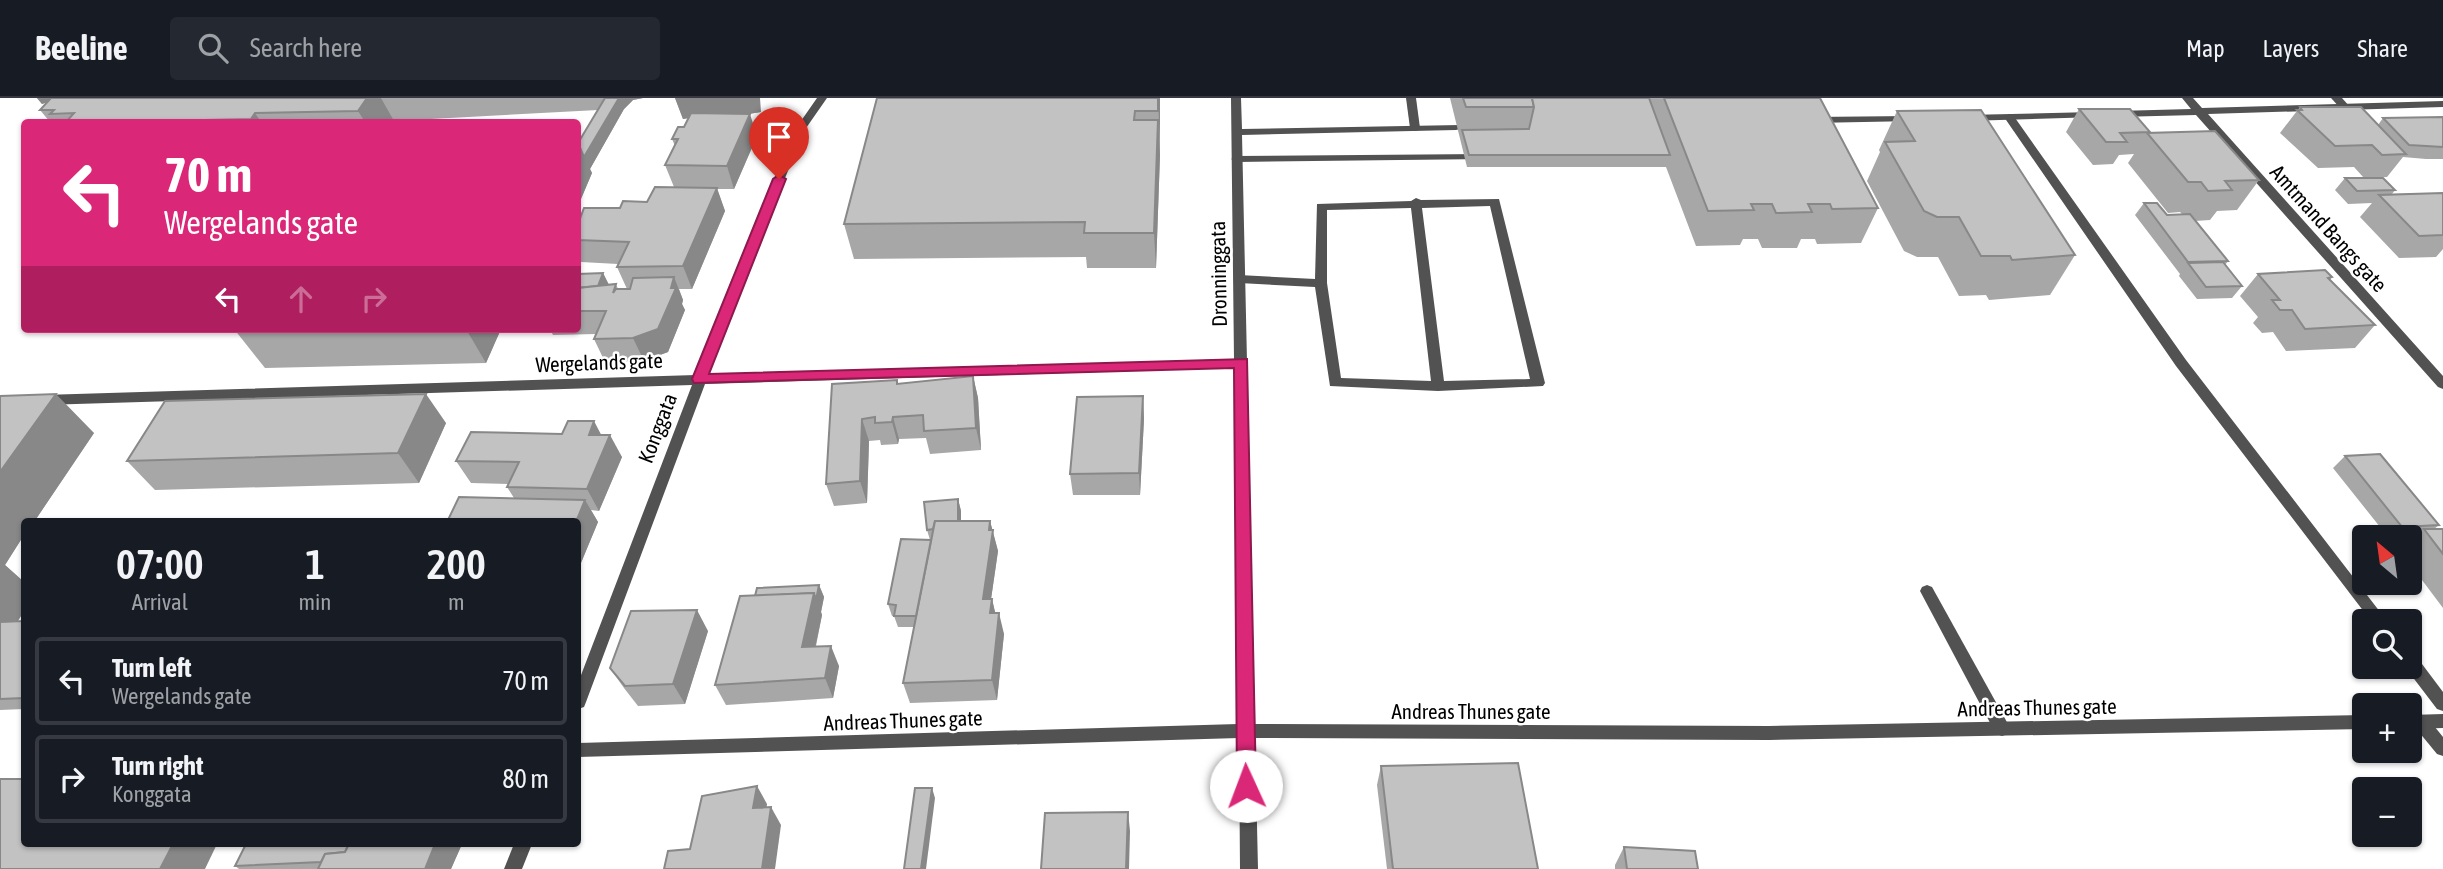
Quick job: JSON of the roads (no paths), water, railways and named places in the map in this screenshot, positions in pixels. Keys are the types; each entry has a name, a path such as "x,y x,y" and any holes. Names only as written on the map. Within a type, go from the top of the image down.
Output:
{"street":[{"name":"Konggata","path":"581,694 699,379 799,131 822,98"},
{"name":"Dronninggata","path":"1236,98 1249,869"},
{"path":"1411,98 1415,128"},
{"name":"Amtmand Bangs gate","path":"2187,98 2443,384"},
{"path":"2336,98 2345,107"},
{"path":"1956,118 2443,104"},
{"path":"2009,117 2181,363 2371,609"},
{"path":"1800,121 1929,118"},
{"path":"1236,132 1456,127"},
{"path":"1237,159 1491,158"},
{"path":"1416,202 1438,386"},
{"path":"1416,202 1495,202 1538,383 1438,386 1335,383 1321,283 1321,206 1416,202"},
{"path":"1239,279 1321,283"},
{"name":"Wergelands gate","path":"28,401 1242,363"},
{"path":"1927,591 2002,729"},
{"path":"2422,677 2443,704"},
{"path":"2422,722 2443,721"},
{"name":"Andreas Thunes gate","path":"581,750 1245,731 1769,733 2352,722"},
{"path":"2422,729 2443,749"},
{"path":"513,869 522,847"}]}
